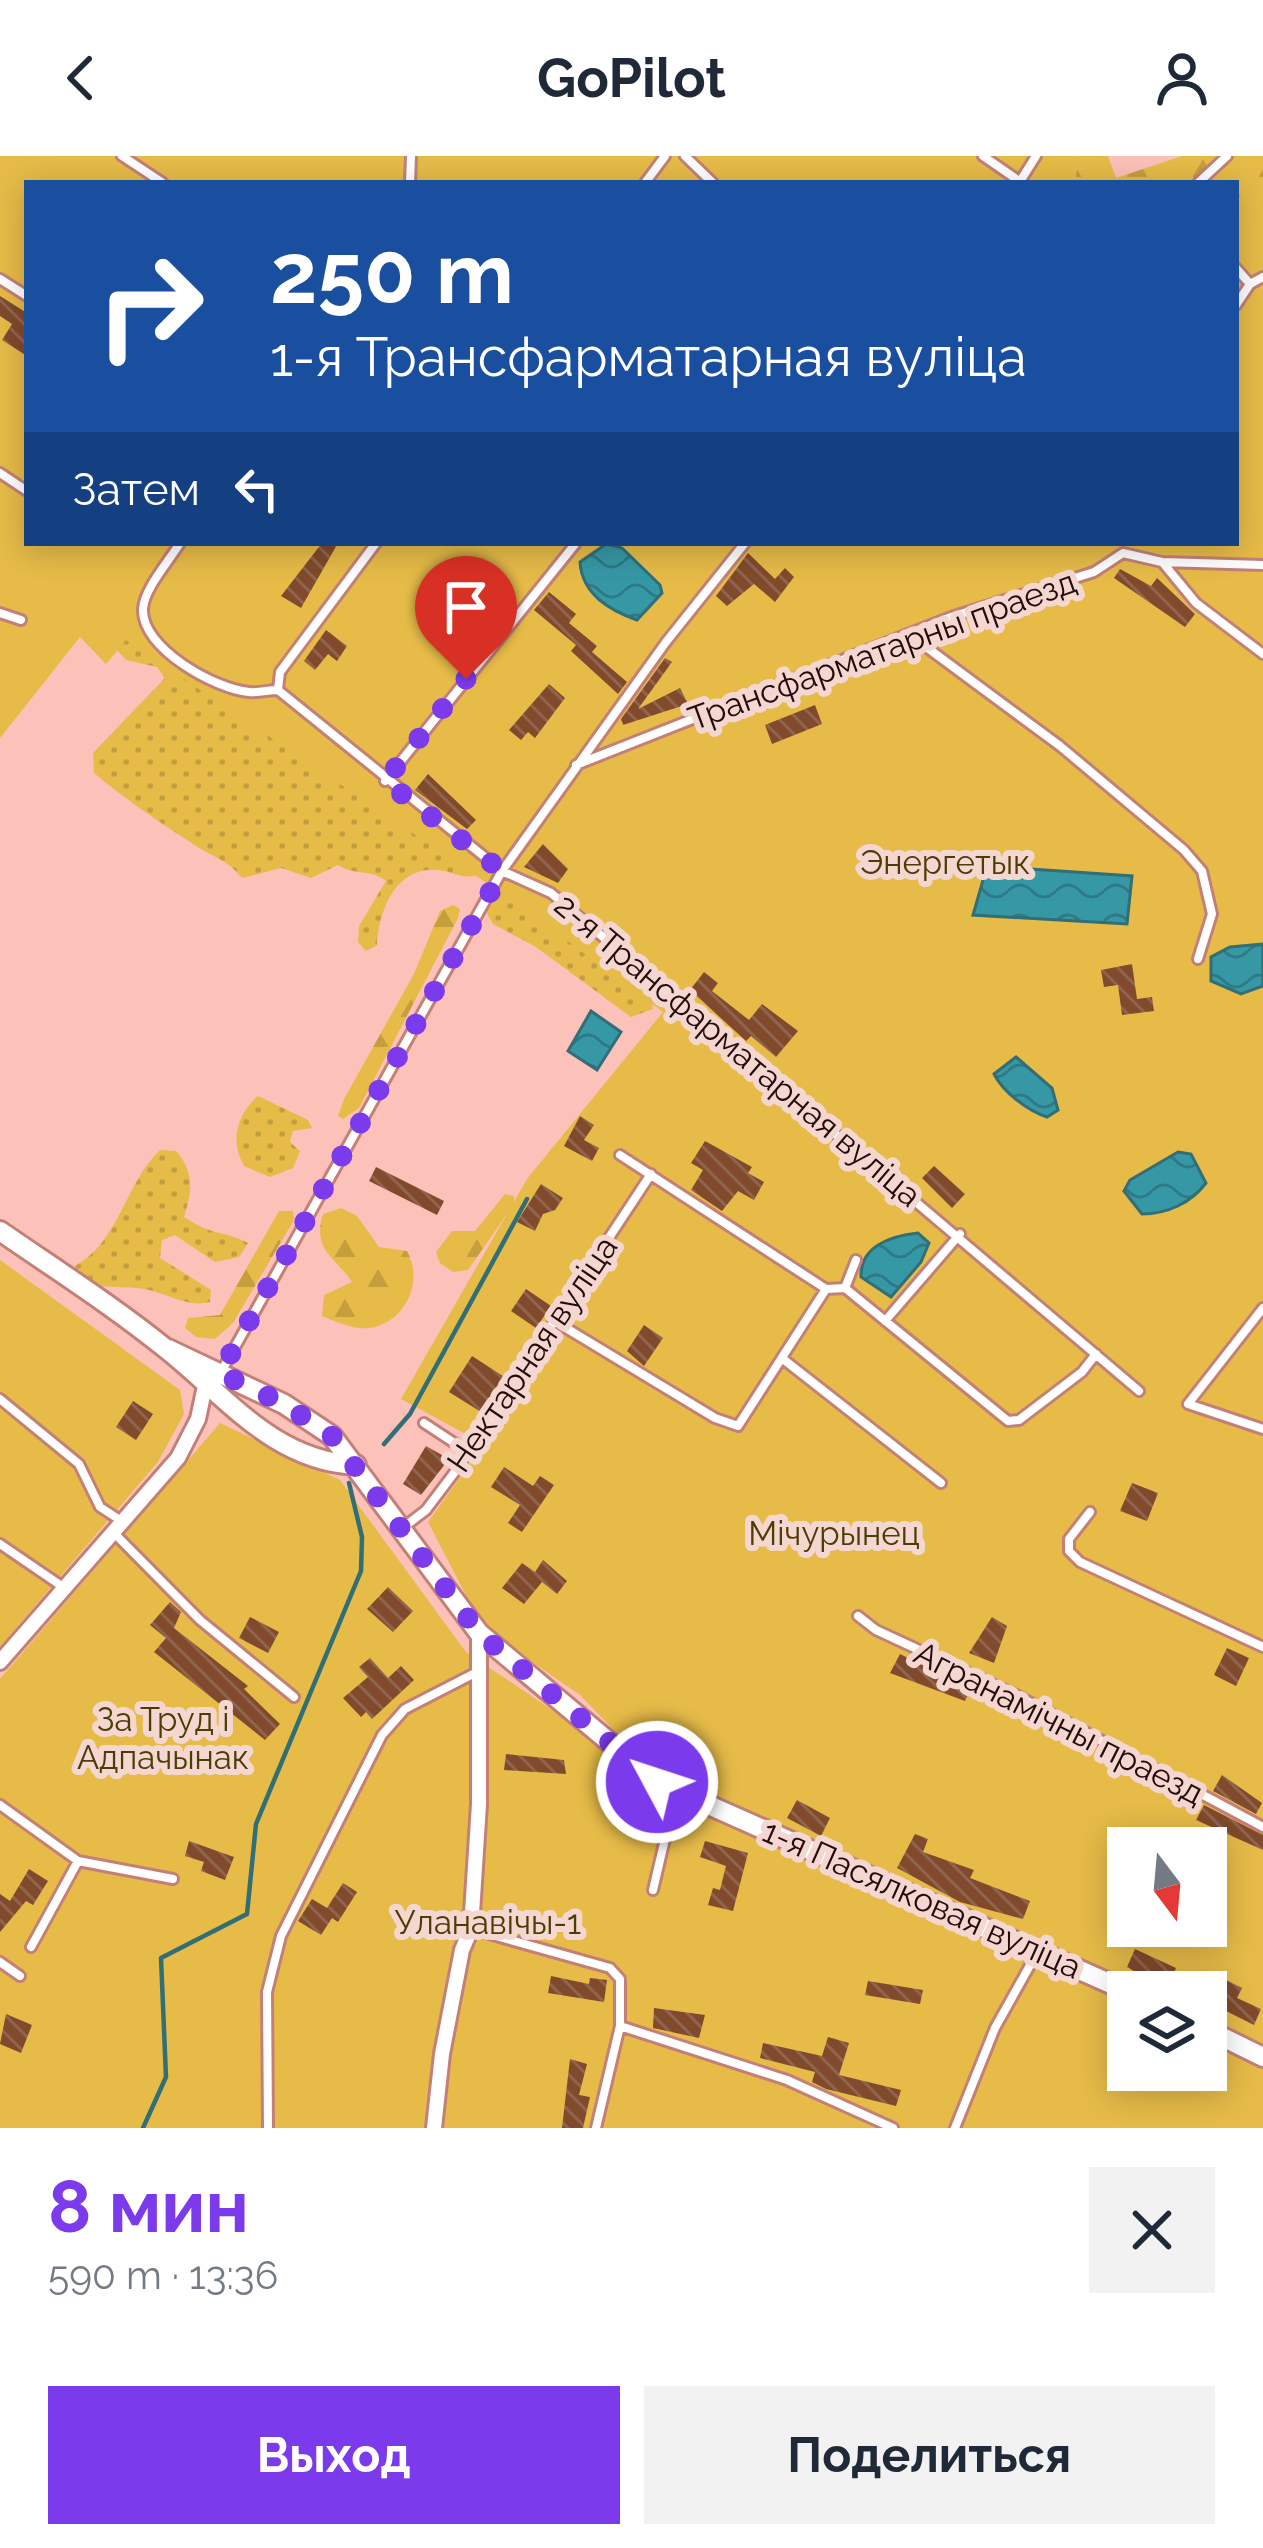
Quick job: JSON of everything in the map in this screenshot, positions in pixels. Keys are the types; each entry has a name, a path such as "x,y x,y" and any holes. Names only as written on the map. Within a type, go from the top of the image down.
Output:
{"street":[{"path":"0,1231 213,1380 304,1455 320,1463 356,1465"},
{"path":"0,1662 178,1458 213,1380"},
{"name":"1-я Пасялковая вуліца","path":"213,1380 316,1425 356,1465 479,1633 657,1782 1107,1982"},
{"path":"434,2128 450,2012 471,1929 479,1804 479,1633"},
{"path":"1227,2040 1263,2057"}],"lane":[{"path":"122,156 158,180"},
{"path":"685,156 710,180"},
{"path":"983,156 1017,180"},
{"path":"1201,180 1227,156"},
{"path":"1239,271 1250,284"},
{"path":"1239,300 1250,284 1263,277"},
{"path":"178,546 142,604 145,624 164,650 223,684 249,692 278,690 280,672 374,546"},
{"path":"385,781 573,546"},
{"path":"213,1380 502,871 574,766 743,546"},
{"name":"Трансфарматарны праезд","path":"574,766 909,634 1094,572 1122,548 1162,562 1263,565"},
{"path":"1162,562 1196,603 1263,654"},
{"path":"0,613 21,620"},
{"path":"909,634 1060,746 1184,850 1202,871 1212,914 1198,959"},
{"name":"2-я Трансфарматарная вуліца","path":"278,690 502,871 551,893 1139,1390"},
{"path":"620,1155 826,1289 844,1288 1008,1421 1018,1420 1082,1372 1096,1354"},
{"name":"Нектарная вуліца","path":"404,1527 426,1510 469,1452 651,1174"},
{"path":"885,1321 960,1234"},
{"path":"844,1288 856,1260"},
{"path":"556,1322 715,1418 738,1426 826,1289"},
{"path":"1263,1308 1188,1404 1263,1429"},
{"path":"783,1359 941,1483"},
{"path":"0,1399 79,1464 100,1507 200,1620 294,1697"},
{"path":"424,1423 469,1452"},
{"path":"1090,1512 1069,1539 1069,1551 1080,1562 1263,1647"},
{"path":"0,1544 63,1586"},
{"name":"Агранамічны праезд","path":"858,1616 1263,1827"},
{"path":"268,2128 267,1992 280,1936 382,1735 405,1709 478,1671"},
{"path":"653,1890 676,1791"},
{"path":"0,1805 78,1861 173,1879"},
{"path":"32,1947 78,1861"},
{"path":"471,1929 610,1968 620,1979 620,2026 596,2128"},
{"path":"955,2128 995,2028 1039,1950"},
{"path":"0,1962 20,1976"},
{"path":"620,2026 787,2080 893,2128"}],"green space":[{"path":"0,156 1078,156 1075,180 24,180 24,546 1239,546 1239,197 1250,206 1263,199 1263,2054 1227,2037 1227,1971 1107,1971 1107,1982 659,1777 580,1695 483,1628 428,1522 484,1444 401,1399 527,1179 663,1012 515,902 126,640 106,664 80,637 0,738"},
{"path":"1078,156 1108,156 1116,178 1182,156 1263,156 1263,199 1250,206 1239,197 1239,180 1075,180"},
{"path":"126,626 485,871 472,876 438,870 411,875 392,893 381,918 377,945 366,951 358,942 359,926 386,881 380,877 338,865 311,878 281,868 242,878 157,820 94,773 93,753 165,678 157,667 126,660 113,646"},
{"path":"513,888 651,997 653,1009 631,1017 536,947 493,924 485,910 499,892"},
{"path":"453,905 460,909 458,918 359,1108 343,1119 338,1116 344,1099 414,974 440,911"},
{"path":"258,1096 308,1120 312,1128 293,1131 290,1142 300,1151 293,1168 270,1177 244,1166 237,1147 240,1120"},
{"path":"160,1150 176,1151 189,1175 184,1217 248,1243 239,1257 215,1262 175,1235 162,1240 160,1258 211,1290 210,1302 193,1303 77,1278 75,1266 102,1242"},
{"path":"505,1194 514,1196 514,1204 468,1270 453,1272 440,1263 436,1252 452,1231 475,1231"},
{"path":"341,1208 357,1216 379,1247 407,1251 412,1263 412,1287 402,1309 370,1328 322,1316 324,1295 352,1282 320,1237 323,1214"},
{"path":"279,1211 293,1211 294,1220 233,1323 215,1339 196,1337 185,1328 188,1318 220,1315"},
{"path":"0,1260 180,1390 184,1414 158,1462 0,1647"},
{"name":"Уланавічы-1","path":"220,1423 340,1480 466,1652 567,1720 651,1790 1107,1993 1107,2091 1227,2091 1227,2048 1263,2065 1263,2128 0,2128 0,1679"}],"water":[{"path":"603,546 622,548 660,585 662,593 637,620 607,606 592,592 580,562"},
{"path":"987,866 1132,876 1127,924 973,915"},
{"path":"1263,944 1263,986 1241,994 1211,981 1211,957 1230,947"},
{"path":"591,1011 621,1032 597,1070 568,1051"},
{"path":"1016,1057 1052,1088 1058,1110 1047,1117 1040,1114 998,1081 994,1074"},
{"path":"1178,1152 1191,1154 1206,1183 1178,1206 1142,1214 1124,1191 1130,1180"},
{"path":"918,1233 929,1243 921,1262 891,1297 861,1277 871,1250 888,1240"}],"building":[{"path":"0,296 24,311 24,354 2,340 12,324 0,316"},
{"path":"320,546 336,546 301,608 281,596"},
{"path":"748,553 775,579 785,568 794,577 775,602 754,584 727,606 716,596"},
{"path":"1120,569 1151,586 1157,578 1195,614 1185,627 1114,578"},
{"path":"549,592 576,614 569,623 597,646 592,652 627,682 618,694 571,651 576,645 534,610"},
{"path":"326,630 347,646 337,661 328,654 315,670 304,661"},
{"path":"665,658 672,662 638,709 680,688 688,704 623,725 621,719"},
{"path":"549,684 565,698 535,738 528,732 521,740 509,730"},
{"path":"815,705 822,724 772,744 765,725"},
{"path":"428,774 476,820 467,829 415,790"},
{"path":"543,844 568,869 558,883 524,867"},
{"path":"1132,964 1137,999 1152,997 1154,1011 1122,1015 1118,985 1104,987 1101,970"},
{"path":"704,972 718,983 712,991 749,1020 762,1004 798,1031 776,1057 751,1036 746,1041 690,990"},
{"path":"580,1116 594,1125 584,1140 599,1148 592,1161 564,1146"},
{"path":"705,1141 752,1167 748,1173 764,1182 754,1200 738,1191 722,1211 691,1190 703,1170 691,1163"},
{"path":"934,1166 965,1194 952,1208 922,1178"},
{"path":"376,1167 444,1201 437,1215 369,1181"},
{"path":"541,1184 563,1198 555,1210 543,1214 535,1231 517,1222"},
{"path":"526,1289 551,1306 536,1328 511,1311"},
{"path":"644,1325 663,1338 644,1366 627,1351"},
{"path":"472,1356 503,1376 481,1412 449,1392"},
{"path":"133,1401 153,1414 136,1440 116,1427"},
{"path":"426,1446 449,1459 421,1495 403,1484"},
{"path":"504,1467 533,1486 540,1476 554,1485 522,1532 508,1523 520,1505 491,1487"},
{"path":"1132,1483 1158,1493 1147,1521 1120,1511"},
{"path":"543,1560 567,1581 557,1594 542,1582 524,1604 502,1588 522,1563 535,1572"},
{"path":"388,1587 413,1611 393,1632 367,1609"},
{"path":"170,1602 181,1612 174,1628 248,1686 244,1689 280,1724 265,1740 154,1652 166,1638 150,1625"},
{"path":"250,1617 279,1632 268,1653 239,1638"},
{"path":"992,1617 1007,1626 994,1663 969,1653"},
{"path":"1227,1648 1249,1658 1236,1686 1214,1675"},
{"path":"900,1654 971,1688 965,1701 890,1673"},
{"path":"370,1658 388,1678 401,1666 414,1680 372,1719 366,1712 361,1717 343,1698 368,1677 359,1667"},
{"path":"506,1754 564,1760 566,1774 504,1770"},
{"path":"1222,1775 1262,1803 1256,1814 1213,1791"},
{"path":"797,1800 830,1818 821,1836 787,1818"},
{"path":"1204,1805 1263,1835 1263,1850 1227,1834 1227,1827 1196,1820"},
{"path":"915,1834 928,1839 923,1852 974,1870 970,1878 1030,1901 1023,1919 960,1902 897,1868"},
{"path":"189,1841 234,1857 225,1880 201,1871 204,1862 185,1856"},
{"path":"705,1841 748,1853 733,1911 708,1905 713,1888 720,1890 726,1866 700,1857"},
{"path":"29,1869 48,1881 33,1905 26,1901 0,1932 0,1894 10,1901"},
{"path":"343,1883 357,1892 338,1922 332,1918 321,1935 298,1921 312,1899 327,1908"},
{"path":"1135,1949 1176,1968 1134,1971 1127,1967"},
{"path":"551,1976 589,1984 590,1978 607,1980 604,2002 548,1993"},
{"path":"1227,1980 1242,1988 1237,1998 1261,2009 1254,2025 1227,2012"},
{"path":"868,1981 923,1990 920,2004 865,1995"},
{"path":"654,2008 705,2015 699,2038 653,2028"},
{"path":"6,2014 32,2025 21,2053 0,2044"},
{"path":"828,2037 849,2043 839,2075 901,2090 896,2106 826,2089 812,2082 815,2072 760,2058 763,2043 822,2056"},
{"path":"570,2059 587,2064 579,2095 590,2097 583,2128 562,2128"}],"waterway":[{"path":"384,1444 410,1414 527,1199"},
{"path":"143,2128 166,2077 161,1958 247,1914 256,1824 361,1571 362,1537 349,1483"}],"route":[{"path":"466,679 385,781 502,871 220,1373 284,1404 332,1436 479,1633 657,1782"}],"park label":[{"name":"Энергетык","path":"945,862"},
{"name":"Мічурынец","path":"834,1533"},
{"name":"За Труд і Адпачынак","path":"163,1738"}]}
